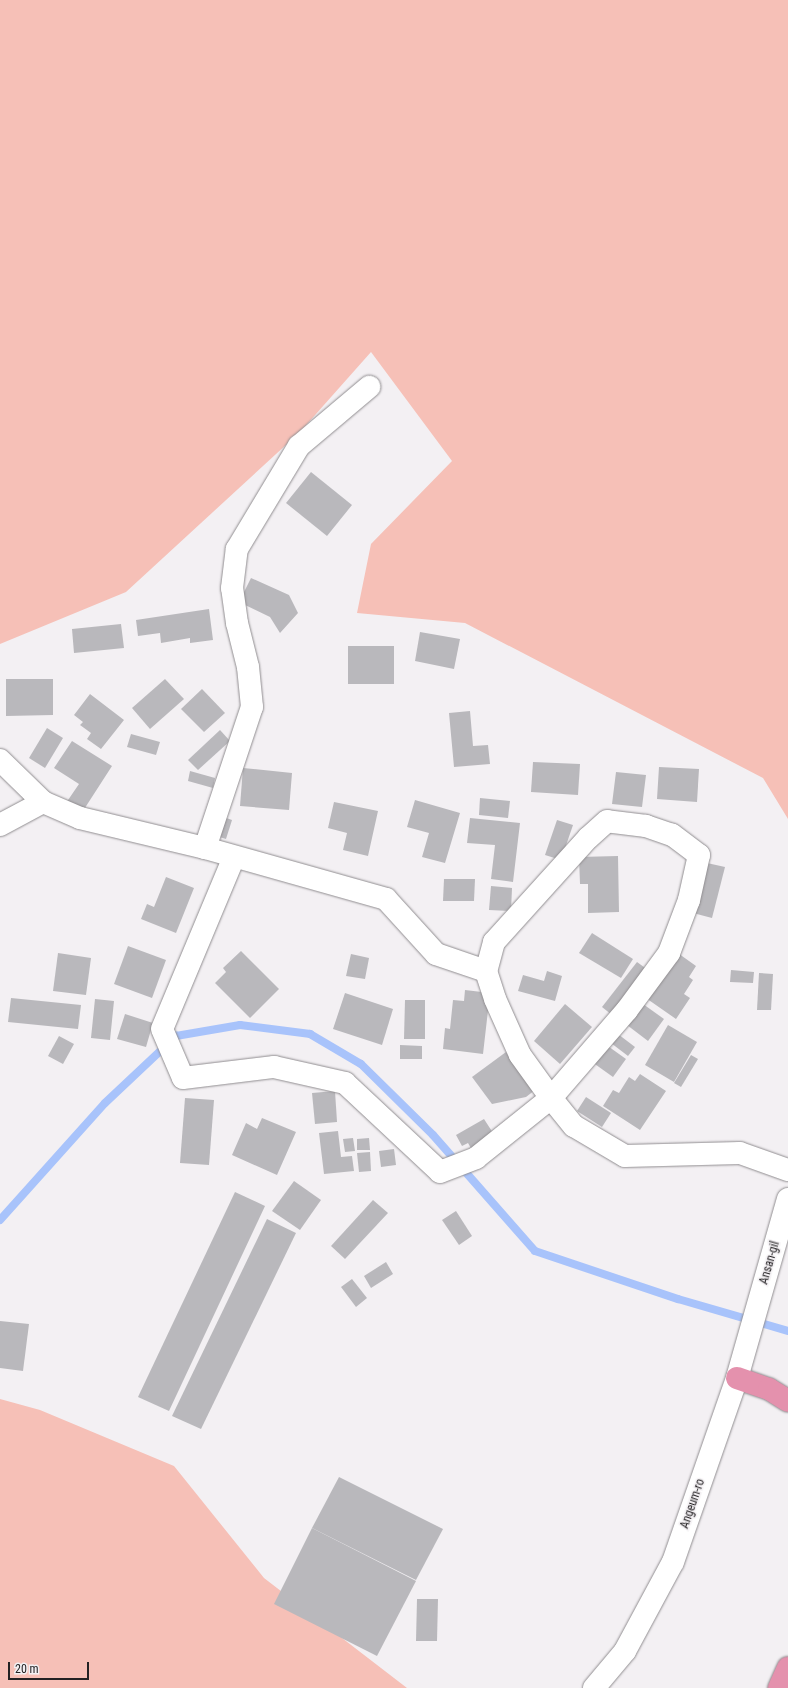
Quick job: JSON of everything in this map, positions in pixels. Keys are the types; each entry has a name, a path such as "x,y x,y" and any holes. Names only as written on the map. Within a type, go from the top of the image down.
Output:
{"highway":[{"path":"740,1369 788,1401"},
{"path":"779,1688 788,1668"}],"street":[{"path":"205,848 252,708 248,667 237,624 232,588 237,549 299,446 369,387"},
{"path":"0,760 43,802 80,818 205,848 234,858 386,899 436,954 486,971"},
{"path":"0,825 43,802"},
{"path":"234,858 162,1030 183,1078 274,1067 345,1083 440,1172 476,1158 551,1098 627,1010 669,952 689,900 699,854 672,835 646,826 607,821 588,838 494,942 486,971 495,999 520,1055 551,1098 574,1126 625,1156 740,1153 788,1170"},
{"name":"Ansan-gil","path":"758,1304 788,1199"},
{"name":"Angeum-ro","path":"594,1688 625,1651 673,1562 740,1369 758,1304"}],"shaded area":[{"path":"0,0 788,0 788,819 763,778 465,623 357,613 371,544 452,461 371,352 300,432 126,592 0,644"},
{"path":"0,1399 40,1410 174,1466 264,1578 407,1688 0,1688"}],"building":[{"path":"311,472 352,505 327,536 286,503"},
{"path":"251,578 289,595 298,613 280,633 270,617 239,602"},
{"path":"209,609 213,640 190,643 190,638 161,643 160,633 138,636 136,620"},
{"path":"121,624 124,648 74,653 72,629"},
{"path":"420,632 460,639 454,669 415,661"},
{"path":"348,646 394,646 394,684 348,684"},
{"path":"6,679 53,679 53,715 6,716"},
{"path":"165,679 184,699 150,729 132,708"},
{"path":"202,689 225,713 204,732 181,709"},
{"path":"90,694 124,720 101,749 87,739 91,733 80,725 83,722 74,715"},
{"path":"470,711 473,746 488,745 490,764 454,767 449,713"},
{"path":"47,728 63,738 45,768 29,758"},
{"path":"220,730 230,741 198,770 188,760"},
{"path":"131,734 160,742 156,755 127,747"},
{"path":"72,741 112,766 81,814 66,803 79,784 54,768"},
{"path":"533,762 580,764 578,795 531,792"},
{"path":"659,767 699,769 697,802 657,799"},
{"path":"243,768 292,773 289,810 240,806"},
{"path":"190,771 215,778 213,788 188,781"},
{"path":"616,772 646,775 642,807 612,804"},
{"path":"480,798 510,801 508,818 479,815"},
{"path":"415,800 460,813 445,863 422,857 429,833 407,827"},
{"path":"334,802 378,811 368,856 343,850 347,833 328,828"},
{"path":"218,815 232,820 226,839 213,835"},
{"path":"470,818 520,823 513,882 491,879 495,845 467,843"},
{"path":"557,820 573,825 561,860 545,855"},
{"path":"618,856 619,912 588,913 588,884 580,884 579,857"},
{"path":"707,863 725,867 712,918 693,913"},
{"path":"166,877 194,888 176,933 141,919 147,904 154,907"},
{"path":"444,879 475,879 474,901 443,901"},
{"path":"491,886 512,888 511,911 489,910"},
{"path":"592,933 633,959 621,978 579,953"},
{"path":"128,946 166,960 152,998 114,984"},
{"path":"241,951 279,989 250,1018 215,983 226,972 223,968"},
{"path":"675,951 696,966 689,977 693,980 684,994 690,998 676,1019 643,996"},
{"path":"58,953 91,958 86,995 53,991"},
{"path":"351,954 369,958 365,979 346,976"},
{"path":"637,962 648,970 612,1015 602,1007"},
{"path":"731,970 754,972 753,983 730,982"},
{"path":"547,971 562,976 555,1001 518,991 523,975 544,981"},
{"path":"759,973 773,974 771,1010 757,1010"},
{"path":"465,990 490,993 483,1054 443,1049 445,1028 450,1029 453,1000 464,1001"},
{"path":"345,993 393,1009 382,1045 333,1029"},
{"path":"11,998 81,1005 78,1029 8,1022"},
{"path":"95,999 114,1001 110,1040 91,1038"},
{"path":"405,1000 425,1000 425,1039 404,1039"},
{"path":"565,1004 592,1027 560,1064 534,1041"},
{"path":"643,1004 664,1019 648,1041 627,1025"},
{"path":"125,1014 153,1023 146,1047 117,1039"},
{"path":"668,1025 697,1042 674,1082 645,1065"},
{"path":"614,1031 635,1047 628,1056 607,1040"},
{"path":"59,1036 74,1044 63,1064 48,1056"},
{"path":"605,1044 626,1059 613,1077 592,1062"},
{"path":"400,1045 422,1046 422,1059 400,1059"},
{"path":"506,1052 535,1090 526,1097 492,1104 472,1077"},
{"path":"691,1055 698,1059 681,1087 674,1083"},
{"path":"640,1074 666,1091 640,1130 603,1106 613,1090 619,1093 629,1077 635,1081"},
{"path":"335,1091 337,1122 315,1124 312,1093"},
{"path":"586,1097 611,1113 602,1127 577,1111"},
{"path":"185,1098 214,1100 209,1165 180,1163"},
{"path":"262,1118 296,1132 277,1175 232,1155 246,1123 257,1129"},
{"path":"484,1119 495,1136 472,1150 468,1143 462,1146 456,1135"},
{"path":"338,1131 341,1157 352,1156 354,1171 324,1174 319,1133"},
{"path":"353,1138 355,1151 345,1152 343,1139"},
{"path":"369,1138 370,1150 357,1150 357,1139"},
{"path":"394,1149 396,1165 381,1167 379,1151"},
{"path":"370,1152 371,1171 359,1172 357,1153"},
{"path":"294,1181 321,1200 300,1230 272,1211"},
{"path":"235,1192 265,1206 169,1411 138,1397"},
{"path":"373,1200 388,1213 345,1259 331,1246"},
{"path":"456,1211 472,1236 459,1245 442,1220"},
{"path":"267,1219 296,1233 201,1429 172,1416"},
{"path":"386,1262 393,1274 371,1288 364,1276"},
{"path":"352,1279 367,1298 356,1307 341,1287"},
{"path":"0,1321 29,1324 23,1371 0,1368"},
{"path":"339,1477 443,1529 416,1580 312,1528"},
{"path":"312,1528 416,1581 377,1656 274,1604"},
{"path":"417,1599 438,1599 437,1641 416,1641"}],"waterway":[{"path":"0,1220 105,1103 176,1036 240,1025 310,1034 361,1064 433,1135 535,1251 678,1299 788,1331"}]}
